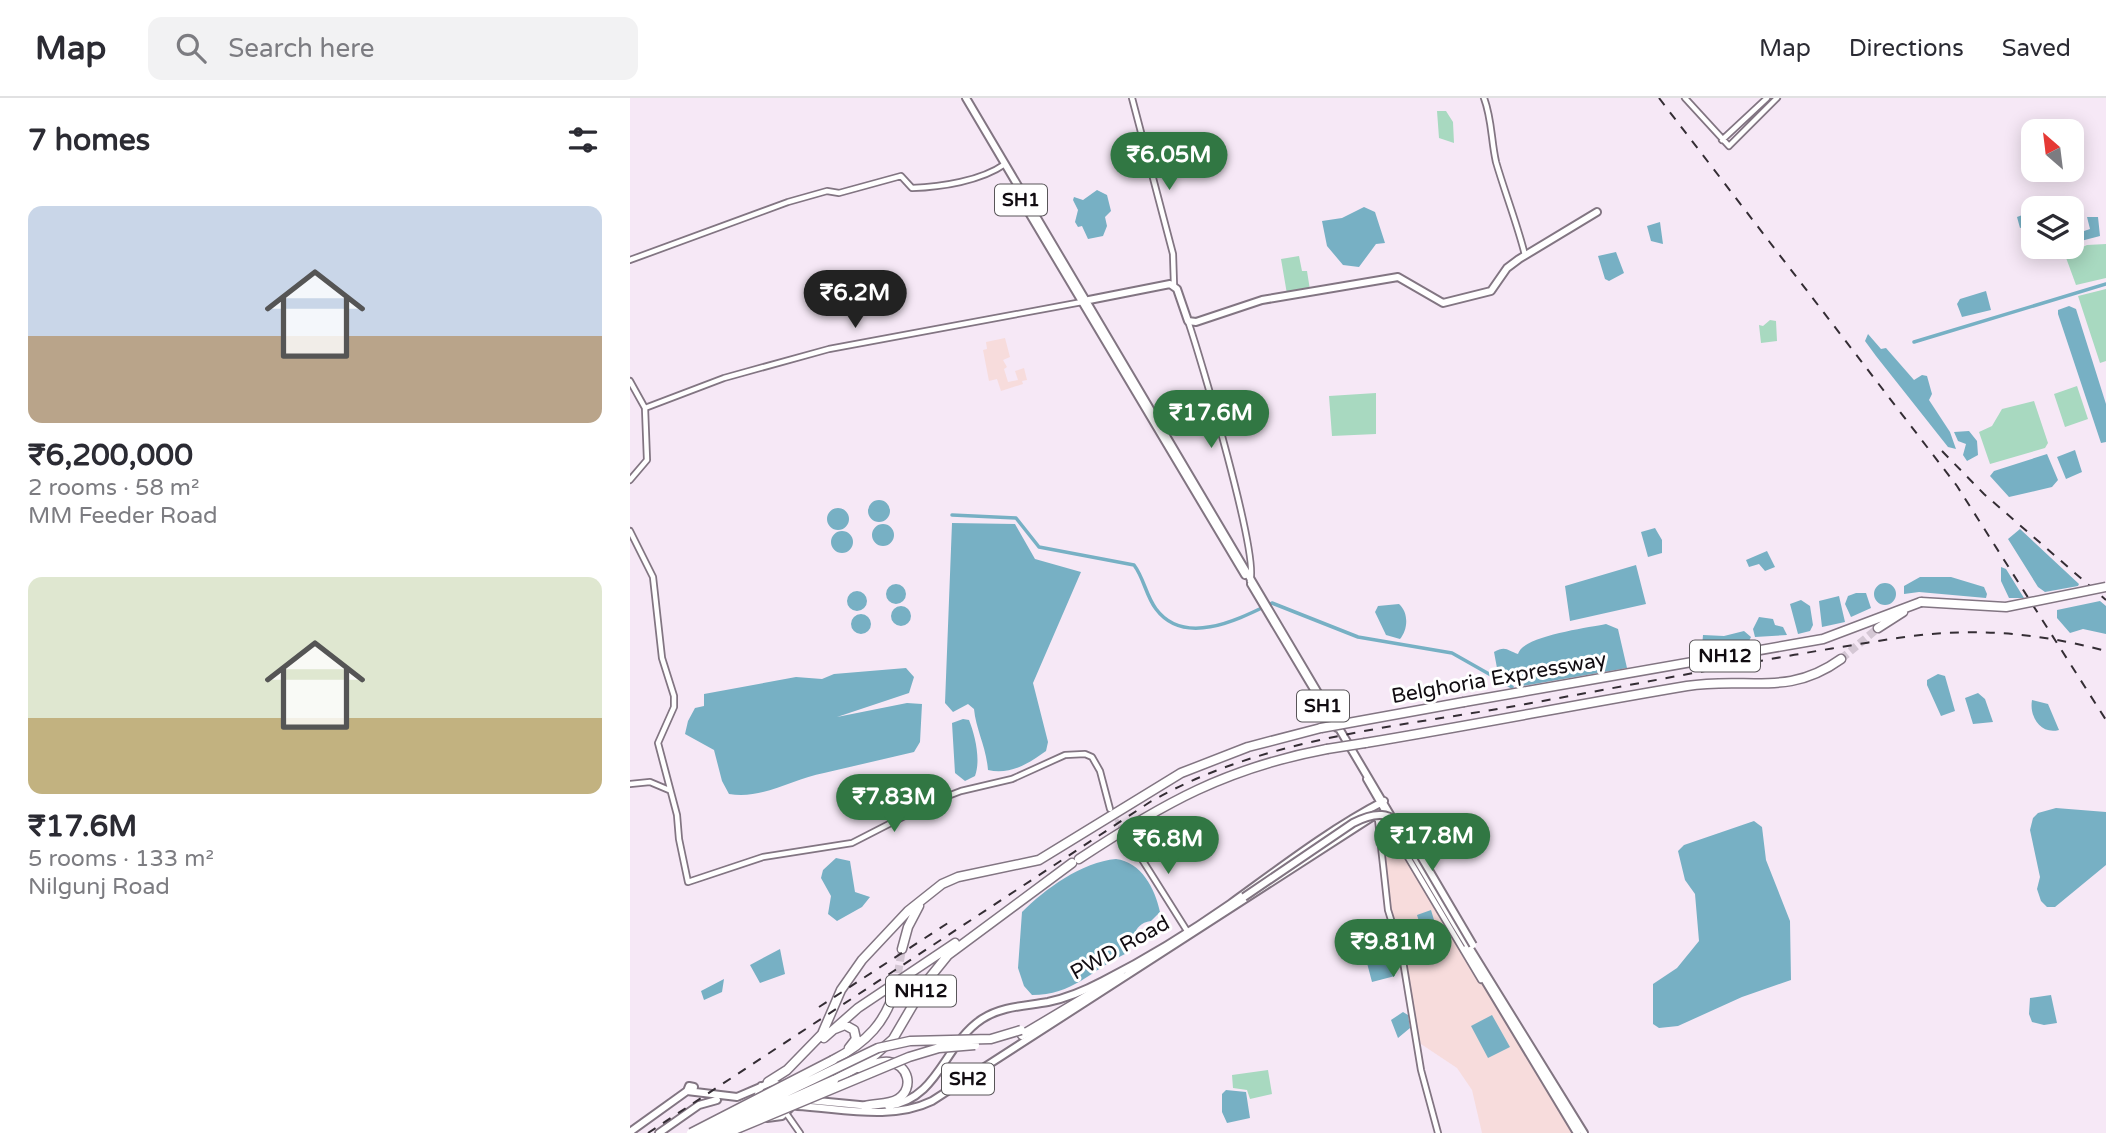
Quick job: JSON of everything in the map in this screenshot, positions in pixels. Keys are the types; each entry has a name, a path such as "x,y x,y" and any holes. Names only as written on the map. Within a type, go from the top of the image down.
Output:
{"highway":[{"name":"Belghoria Expressway","path":"927,896 958,877 1021,865 1046,857 1159,785 1214,758 1321,728 1522,690 1823,639 1922,604 2017,611 2106,590"},
{"name":"Belghoria Expressway","path":"1878,628 1901,612 1922,604"},
{"name":"Belghoria Expressway","path":"1004,911 1161,806 1195,789 1261,763 1691,686 1791,683 1818,674 1841,659"},
{"name":"NH12","path":"902,949 911,920 927,896"},
{"path":"764,1084 787,1070 818,1038 830,1020 844,985 862,960 927,896"},
{"name":"NH12","path":"714,1133 834,1080 885,1047 903,1024 939,964 1004,911"},
{"path":"783,1084 825,1036 858,1008 1004,911"},
{"path":"727,1133 920,1053 945,1047 996,1044 1022,1033 1121,976"},
{"path":"702,1133 878,1048 910,1041 991,1039 1022,1033 1102,982"},
{"name":"NH12","path":"691,1133 856,1048 875,1030 890,1008 896,985"},
{"path":"825,1036 845,1026 856,1034 853,1046 832,1060"},
{"path":"834,1080 884,1062 897,1065 905,1071 908,1082 901,1096 890,1103 865,1106"}],"main road":[{"name":"SH1","path":"964,98 1385,806 1584,1133"},
{"path":"1084,300 1174,285 1188,321 1196,323 1262,300 1398,277 1440,302 1457,301 1490,291 1507,268 1594,215"},
{"name":"SH1","path":"1385,806 1577,1133"},
{"name":"PWD Road","path":"791,1102 891,1112 916,1108 973,1076 1095,997 1121,976 1374,819 1385,806"},
{"name":"PWD Road","path":"791,1102 892,1106 918,1095 935,1078 965,1034 992,1013 1057,1000 1102,982 1188,934 1227,906 1385,806"},
{"path":"1227,906 1353,823 1370,815 1387,815 1400,823 1406,831 1473,945 1481,965"},
{"path":"755,1106 755,1095 764,1084"},
{"path":"630,1132 690,1092 711,1098 743,1101 755,1106 762,1115 778,1118 786,1113 791,1102 783,1084 764,1084 737,1097 711,1098 659,1133"}],"street":[{"path":"1132,98 1172,254 1176,274 1174,285"},
{"path":"1484,98 1492,124 1496,161 1513,208 1525,255"},
{"path":"1685,98 1729,146 1777,98"},
{"path":"1722,141 1767,98"},
{"path":"630,260 774,207 827,191 839,193 901,176 912,188 930,186 986,174 1004,166"},
{"path":"645,408 724,378 829,349 1084,300"},
{"path":"1188,321 1246,528 1251,580"},
{"path":"630,381 645,408 643,421 647,460 630,480"},
{"path":"630,531 654,579 662,658 674,696 674,707 658,743 677,814 679,839 689,882 763,857 852,843 932,802 961,791 1012,779 1065,755 1084,754 1092,757 1102,776 1110,809"},
{"path":"630,784 650,782 669,791"},
{"path":"1374,819 1391,829 1463,952 1495,997"},
{"path":"1374,819 1388,910 1402,955 1421,1070 1438,1133"},
{"path":"1126,834 1188,934"},
{"path":"786,1113 800,1133"},
{"path":"778,1118 793,1125"}],"shaded area":[{"path":"1005,338 1010,357 1003,360 1007,367 1004,369 1008,382 1018,380 1015,371 1024,368 1027,380 1022,381 1023,384 1001,391 997,379 989,381 983,350 987,349 986,342"},
{"path":"1397,844 1575,1133 1482,1133 1472,1090 1457,1068 1421,1044 1388,899 1385,848"}],"green space":[{"path":"1437,111 1446,111 1453,122 1454,143 1439,138"},
{"path":"2106,244 2106,278 2076,285 2066,259 2084,259 2084,246"},
{"path":"1299,256 1302,271 1307,271 1310,290 1287,294 1281,259"},
{"path":"2106,289 2106,361 2100,363 2078,296"},
{"path":"1770,320 1776,321 1777,341 1761,343 1759,325 1763,326"},
{"path":"2077,386 2088,419 2065,427 2054,394"},
{"path":"1376,393 1376,434 1332,436 1329,396"},
{"path":"2034,401 2048,443 2045,448 1990,464 1979,432 1992,426 2002,409"},
{"path":"1268,1070 1272,1094 1250,1099 1247,1090 1233,1088 1232,1075"}],"water":[{"path":"1097,190 1107,195 1111,211 1105,217 1107,226 1103,236 1088,239 1082,226 1078,227 1075,222 1078,210 1073,200 1074,197 1083,200"},
{"path":"1364,207 1375,212 1385,243 1376,244 1359,267 1343,265 1327,246 1322,221 1342,218"},
{"path":"2087,217 2098,217 2100,236 2084,240 2084,231 2090,229"},
{"path":"1660,222 1663,244 1651,241 1647,226"},
{"path":"1616,252 1624,273 1609,281 1605,279 1598,256"},
{"path":"1986,291 1991,310 1962,317 1957,304 1960,299"},
{"path":"2069,306 2076,309 2106,404 2106,442 2101,443 2058,314 2058,310"},
{"path":"1868,334 1881,349 1886,348 1914,380 1922,375 1927,376 1932,394 1929,400 1950,432 1956,449 1948,447 1876,356 1865,341"},
{"path":"1969,431 1977,441 1978,455 1967,461 1963,455 1966,444 1958,441 1954,432"},
{"path":"2075,450 2082,472 2066,479 2057,457"},
{"path":"2047,454 2058,480 2052,487 2009,497 1990,476 1994,471"},
{"path":"879,500 887,503 890,511 887,519 879,522 871,519 868,511 871,503"},
{"path":"838,508 846,511 849,519 846,527 838,530 830,527 827,519 830,511"},
{"path":"952,523 1015,524 1035,559 1081,572 1033,683 1048,742 1046,751 1011,770 988,770 974,709 968,704 953,712 945,703"},
{"path":"883,524 891,527 894,535 891,543 883,546 875,543 872,535 875,527"},
{"path":"1655,528 1662,540 1662,553 1648,557 1641,532"},
{"path":"2020,529 2079,584 2078,586 2045,592 2038,587 2008,539"},
{"path":"842,531 850,534 853,542 850,550 842,553 834,550 831,542 834,534"},
{"path":"1767,551 1775,567 1765,571 1759,564 1749,567 1746,560"},
{"path":"1636,565 1646,604 1570,621 1565,586"},
{"path":"2001,567 2006,569 2024,598 2009,598 2001,581"},
{"path":"1920,577 1951,577 1984,587 1986,598 1919,592 1904,594 1904,586"},
{"path":"1885,583 1895,590 1896,594 1889,604 1885,605 1875,598 1874,594 1881,584"},
{"path":"896,584 903,587 906,594 903,601 896,604 889,601 886,594 889,587"},
{"path":"857,591 864,594 867,601 864,608 857,611 850,608 847,601 850,594"},
{"path":"1866,593 1871,608 1851,617 1845,604 1848,596"},
{"path":"1839,596 1845,622 1822,627 1819,601"},
{"path":"1801,600 1810,606 1813,625 1810,631 1798,634 1790,604"},
{"path":"2100,601 2106,606 2106,634 2083,629 2070,633 2057,618 2057,610"},
{"path":"1399,604 1406,621 1405,631 1400,639 1386,635 1375,612 1378,606"},
{"path":"901,606 908,609 911,616 908,623 901,626 894,623 891,616 894,609"},
{"path":"861,614 868,617 871,624 868,631 861,634 854,631 851,624 854,617"},
{"path":"1759,617 1773,619 1775,625 1783,627 1787,635 1755,637 1753,629"},
{"path":"1606,624 1618,629 1627,668 1522,686 1497,668 1494,652 1498,650 1507,649 1518,654 1531,642"},
{"path":"1744,631 1751,637 1749,641 1708,649 1702,647 1703,635 1724,636"},
{"path":"906,668 914,677 909,693 837,717 907,703 922,704 920,742 914,752 812,776 765,792 741,795 729,794 722,781 714,750 685,734 695,708 704,706 704,694 796,677 822,679 834,674"},
{"path":"1938,674 1945,676 1955,711 1941,716 1927,685 1927,680"},
{"path":"1978,693 1985,699 1993,722 1973,724 1965,698"},
{"path":"2032,700 2048,704 2059,730 2047,730 2038,723 2032,713"},
{"path":"969,720 977,755 975,776 965,781 955,773 952,723"},
{"path":"2056,808 2106,812 2106,865 2055,907 2047,907 2041,901 2037,889 2040,877 2030,830 2033,818 2038,813"},
{"path":"1754,821 1762,827 1766,860 1790,921 1791,980 1742,997 1678,1026 1659,1028 1653,1024 1653,984 1677,968 1699,941 1695,894 1685,880 1678,851 1684,845"},
{"path":"836,858 850,861 855,892 870,897 862,907 837,921 828,914 831,896 821,878 823,870"},
{"path":"1116,859 1133,865 1146,878 1155,894 1160,912 1136,930 1125,954 1070,987 1032,995 1024,986 1018,968 1022,912 1042,894 1077,871"},
{"path":"1431,910 1443,950 1429,954 1417,915"},
{"path":"1387,942 1395,976 1372,982 1363,948"},
{"path":"780,949 785,974 760,983 750,965"},
{"path":"724,979 722,992 704,1000 701,991"},
{"path":"2051,995 2057,1023 2044,1025 2032,1022 2029,1014 2030,998"},
{"path":"1403,1012 1408,1015 1410,1028 1398,1038 1391,1020"},
{"path":"1492,1015 1510,1047 1488,1058 1471,1026"},
{"path":"1226,1090 1246,1092 1250,1118 1227,1123 1222,1112 1222,1094"}],"waterway":[{"path":"1914,342 2106,284"},
{"path":"952,515 1016,518 1039,547 1134,565 1156,609 1168,621 1182,627 1197,628 1229,622 1272,603 1358,637 1452,653 1512,687"}],"tunnel":[{"path":"1841,659 1878,628"},
{"path":"1113,814 1123,831"},
{"path":"896,985 902,949"}],"railway":[{"path":"1659,98 1957,486 2106,720"},
{"path":"1942,451 1984,494 2106,600"},
{"path":"648,1133 1150,802 1193,780 1239,762 1333,737 1911,636 1986,632 2033,636 2106,651"},
{"path":"819,1007 951,921"}]}
